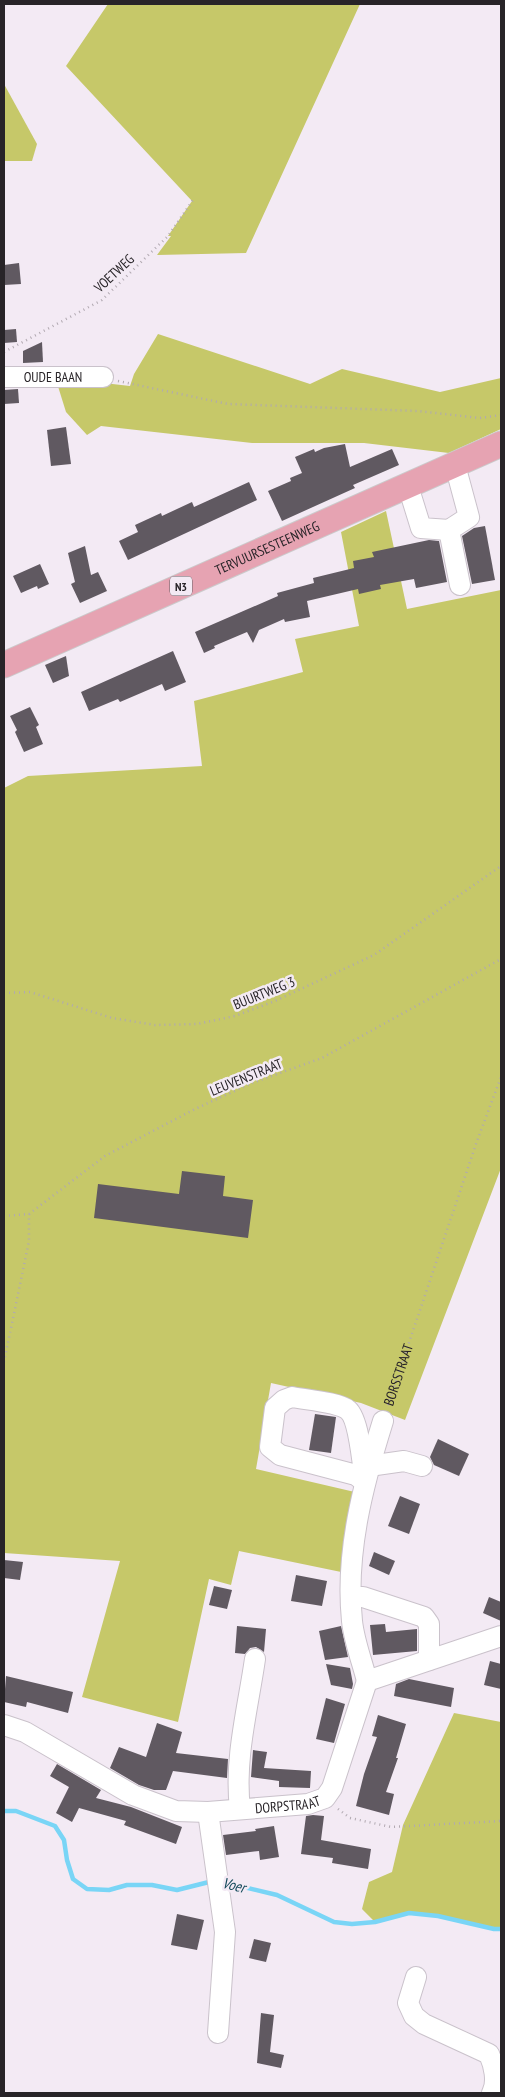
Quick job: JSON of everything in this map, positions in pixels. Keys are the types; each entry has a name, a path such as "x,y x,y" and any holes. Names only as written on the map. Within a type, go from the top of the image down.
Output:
{"main road":[{"name":"TERVUURSESTEENWEG","path":"4,665 501,444"}],"street":[{"name":"OUDE BAAN","path":"4,377 103,377"},
{"path":"408,486 421,528 449,530 469,517 455,465"},
{"path":"449,530 460,584"},
{"path":"367,1474 355,1421 350,1411 342,1407 292,1397 284,1400 275,1408 270,1446 280,1455 356,1475 367,1474 404,1461 422,1466"},
{"name":"BORSSTRAAT","path":"367,1681 352,1622 350,1560 367,1474 383,1421"},
{"path":"351,1596 364,1597 424,1617 428,1624 429,1660"},
{"path":"367,1681 501,1636"},
{"path":"240,1809 238,1769 256,1658"},
{"name":"DORPSTRAAT","path":"4,1725 25,1732 133,1795 176,1811 208,1812 308,1804 325,1798 332,1788 367,1681"},
{"path":"208,1812 225,1932 218,2033"},
{"path":"416,1977 408,2003 414,2016 424,2024 489,2054 493,2062 495,2087 492,2093"}],"path":[{"name":"VOETWEG","path":"4,352 102,300 168,236 193,200"},
{"path":"103,377 228,404 418,411 480,418 501,415"},
{"name":"BUURTWEG 3","path":"4,993 30,992 112,1018 155,1025 197,1024 235,1016 275,1001 374,955 501,866"},
{"name":"LEUVENSTRAAT","path":"29,1214 105,1156 195,1109 252,1083 322,1058 501,959"},
{"name":"BORSSTRAAT","path":"383,1421 474,1150 501,1077"},
{"path":"4,1216 29,1214 28,1241 4,1362"},
{"path":"325,1798 350,1818 391,1827 501,1821"}],"shaded area":[{"path":"108,4 360,4 246,253 157,255 192,201 66,66"},
{"path":"4,84 37,144 32,161 4,161"},
{"path":"158,334 310,384 342,369 440,392 501,378 501,429 449,453 364,443 252,443 101,426 87,435 66,412 56,380 130,386 134,374"},
{"path":"386,511 407,609 501,590 501,1168 405,1420 361,1403 271,1383 256,1469 359,1493 346,1573 239,1551 231,1585 209,1579 178,1722 82,1697 120,1561 4,1553 4,788 28,776 202,766 194,701 303,672 295,639 359,626 341,532"},
{"path":"454,1713 501,1722 501,1929 438,1916 409,1913 375,1922 362,1909 369,1882 392,1872 403,1825"}],"building":[{"path":"19,263 21,284 4,285 4,265"},
{"path":"16,329 17,342 4,343 4,330"},
{"path":"42,342 43,362 23,363 23,351"},
{"path":"18,389 19,403 4,404 4,390"},
{"path":"66,427 71,464 51,466 47,430"},
{"path":"345,444 350,467 392,449 399,465 353,485 355,488 282,521 268,491 291,481 290,478 302,473 295,457 314,449 315,452 324,448"},
{"path":"249,482 257,500 128,560 119,541 138,532 135,525 161,513 162,516 192,502 194,507"},
{"path":"485,526 495,580 472,584 462,536 474,528"},
{"path":"429,540 439,541 447,582 416,588 414,579 380,585 381,589 359,594 358,589 307,601 310,617 285,622 284,619 259,630 253,643 247,632 214,646 215,648 204,653 195,632 278,596 277,593 314,583 313,578 354,568 353,561 374,557 372,552"},
{"path":"85,546 91,575 98,572 107,591 80,603 71,584 75,582 68,553"},
{"path":"40,564 49,584 38,589 37,586 21,593 13,576"},
{"path":"173,651 186,682 165,691 162,684 120,702 118,699 89,711 81,692"},
{"path":"66,656 69,676 53,683 45,665"},
{"path":"30,707 39,725 36,727 43,744 24,752 10,716"},
{"path":"182,1171 225,1176 223,1196 253,1200 248,1238 94,1218 98,1184 179,1194"},
{"path":"315,1414 336,1417 331,1453 309,1450"},
{"path":"438,1439 469,1454 459,1476 434,1465 430,1457"},
{"path":"400,1496 420,1504 409,1534 388,1526"},
{"path":"374,1552 395,1561 389,1575 369,1566"},
{"path":"4,1560 23,1562 20,1580 4,1578"},
{"path":"296,1575 327,1581 322,1606 291,1601"},
{"path":"214,1586 232,1590 227,1609 209,1605"},
{"path":"489,1597 501,1602 501,1621 483,1613"},
{"path":"385,1624 386,1632 417,1629 417,1651 373,1655 370,1625"},
{"path":"237,1626 266,1629 264,1652 256,1647 250,1648 245,1654 235,1653"},
{"path":"341,1626 348,1657 325,1660 319,1631"},
{"path":"490,1661 501,1664 501,1689 484,1685"},
{"path":"326,1664 350,1668 352,1689 331,1685"},
{"path":"6,1676 73,1692 68,1713 27,1702 26,1707 4,1702"},
{"path":"409,1679 454,1688 451,1707 394,1696 396,1684"},
{"path":"326,1698 345,1704 334,1743 316,1739"},
{"path":"378,1715 406,1724 396,1758 398,1758 386,1792 394,1794 389,1815 356,1806 364,1774 377,1737 372,1736"},
{"path":"157,1723 182,1732 176,1753 228,1759 227,1778 173,1771 166,1790 154,1790 139,1785 110,1768 119,1747 146,1757"},
{"path":"253,1750 267,1752 264,1768 311,1771 310,1788 279,1787 279,1781 251,1777"},
{"path":"57,1764 101,1790 96,1798 131,1807 182,1827 176,1844 124,1825 126,1821 79,1808 72,1822 56,1813 69,1787 50,1776"},
{"path":"306,1816 324,1816 321,1840 371,1849 368,1869 332,1863 333,1858 301,1854"},
{"path":"274,1826 279,1857 260,1860 259,1851 226,1855 223,1835 256,1831 255,1829"},
{"path":"177,1914 204,1920 197,1950 171,1945"},
{"path":"254,1939 271,1943 266,1962 249,1958"},
{"path":"261,2013 274,2015 270,2052 284,2055 281,2068 257,2063"}],"waterway":[{"name":"Voer","path":"4,1811 16,1811 55,1826 64,1840 67,1860 73,1879 87,1889 109,1890 127,1885 152,1885 177,1890 213,1881"},
{"name":"Voer","path":"223,1882 277,1895 334,1922 352,1924 375,1922 409,1913 438,1916 501,1929"}]}
